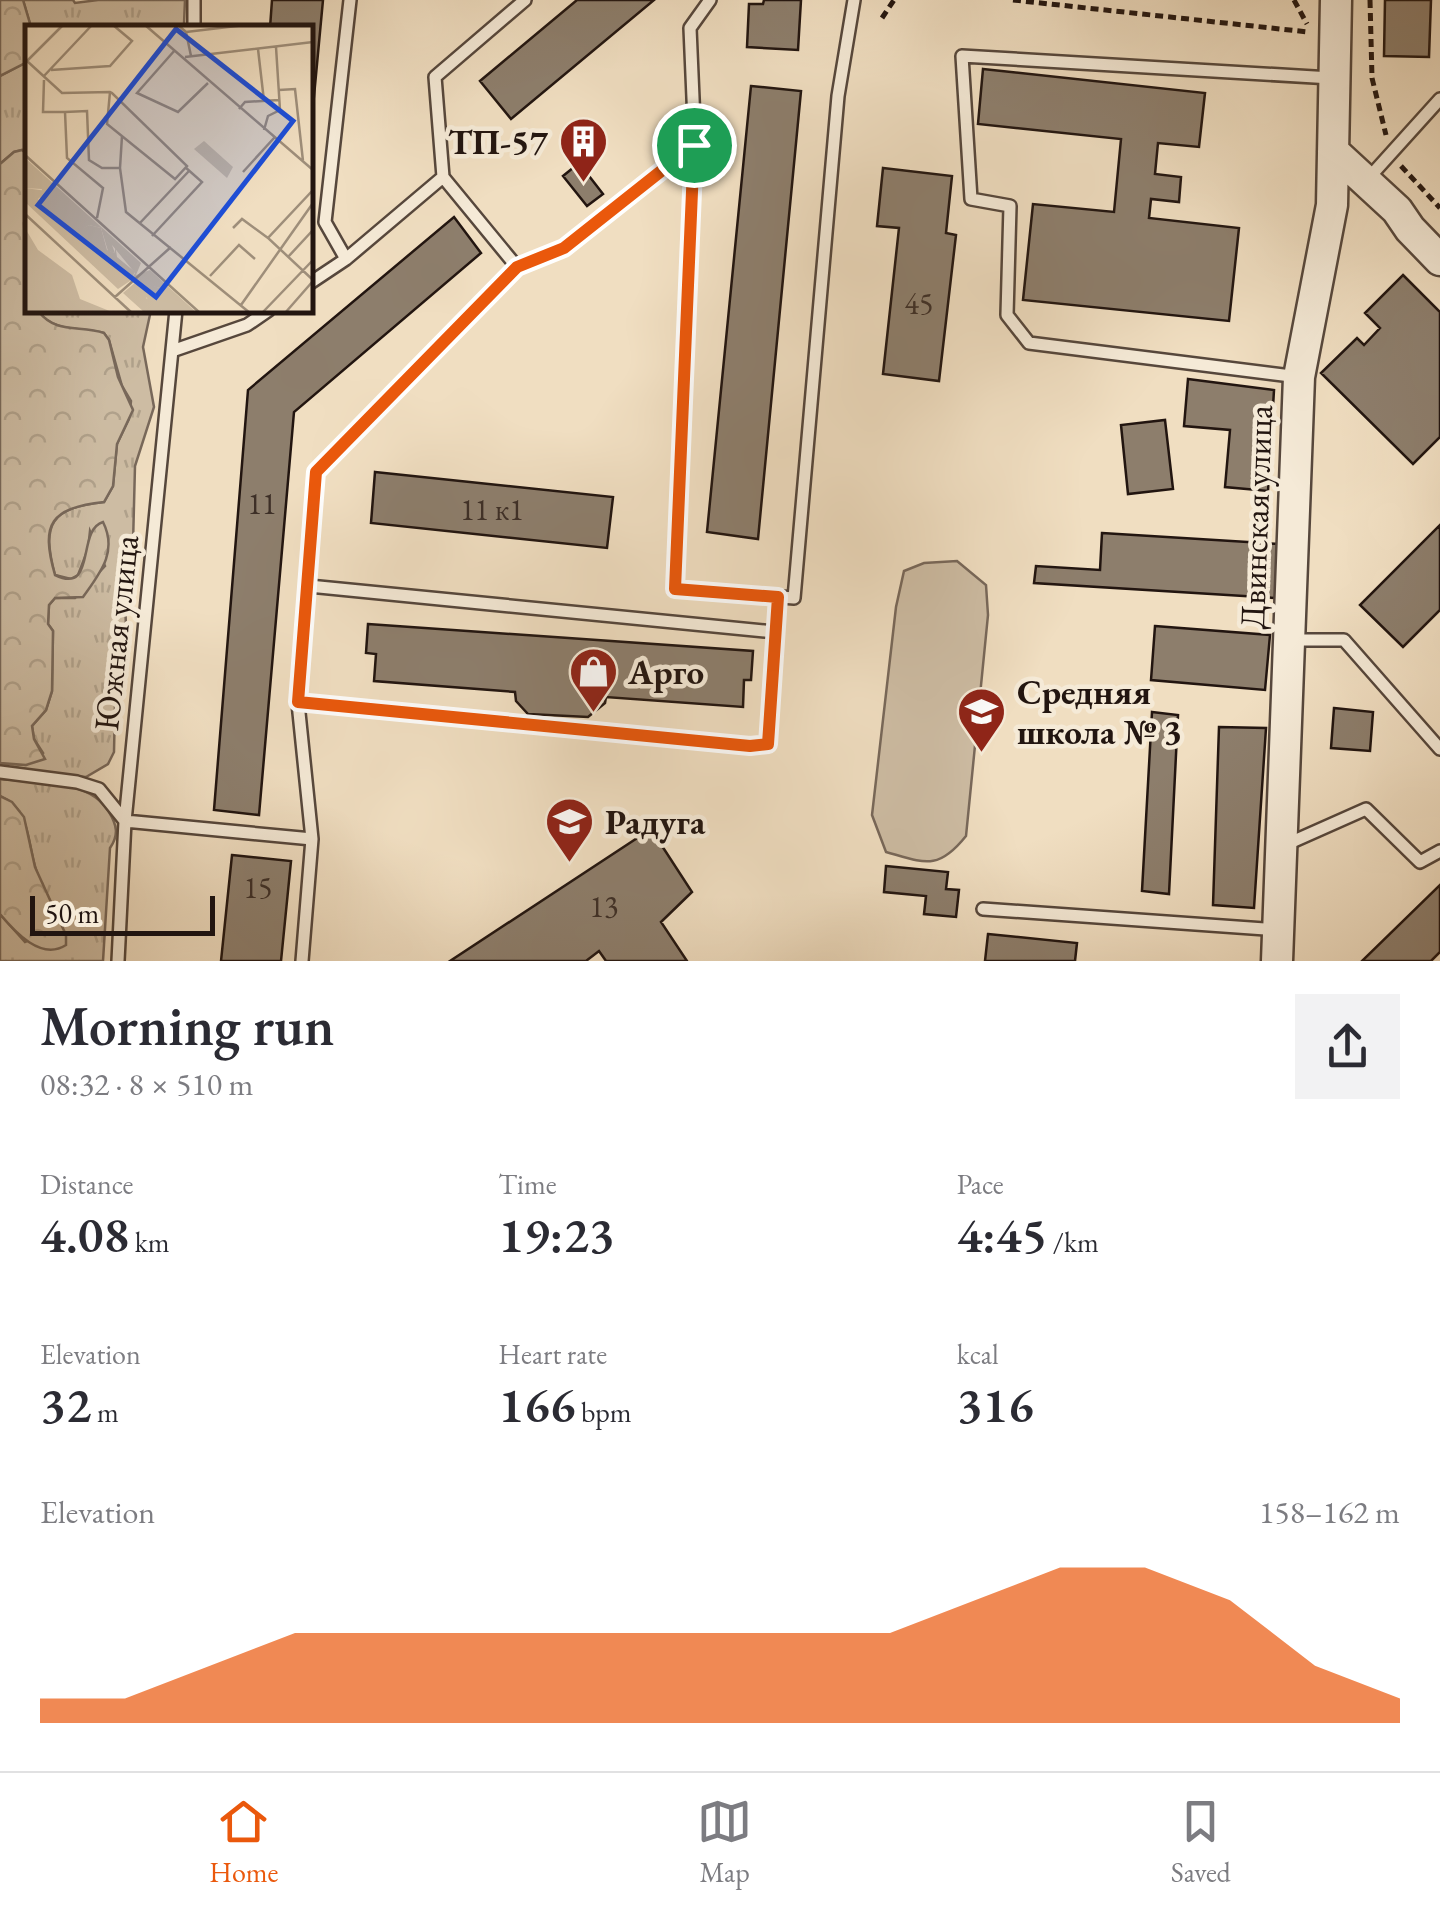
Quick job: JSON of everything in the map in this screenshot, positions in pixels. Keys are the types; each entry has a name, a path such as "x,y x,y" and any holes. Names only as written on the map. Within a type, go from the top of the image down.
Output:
{"street":[{"name":"Двинская улица","path":"1278,961 1299,377 1332,205 1336,0"},
{"path":"1333,151 1397,210 1440,260"},
{"path":"1332,205 1397,210"}],"lane":[{"path":"346,260 325,222 350,0"},
{"path":"517,267 443,177 435,78 526,0"},
{"path":"710,0 690,28 694,145 675,589 794,598 838,96 854,0"},
{"path":"1299,377 1029,343 1007,315 1010,206 971,199 962,56 1334,78"},
{"path":"1366,181 1440,99"},
{"path":"302,961 312,840 298,702 316,472 517,267 564,248 694,145"},
{"path":"312,282 346,260 443,177"},
{"name":"Южная улица","path":"118,961 125,821 176,312"},
{"path":"172,350 246,325 266,312"},
{"path":"309,586 774,632"},
{"path":"298,702 768,744 778,597"},
{"path":"1288,640 1344,640 1440,749"},
{"path":"1428,736 1440,724"},
{"path":"0,772 77,782 100,789 125,821 312,840"},
{"path":"1282,847 1366,809 1420,862 1440,851"},
{"path":"983,909 1278,930"}],"path":[{"path":"882,18 894,0"},
{"path":"1013,0 1311,32 1294,0"},
{"path":"1076,7 1088,0"},
{"path":"1370,0 1372,78 1391,155 1440,208"}],"green space":[{"path":"0,0 23,0 30,25 25,25 25,63 0,76"},
{"path":"23,0 185,0 184,25 30,25"},
{"path":"25,63 25,153 14,152 0,164 0,76"},
{"path":"14,152 25,152 25,312 39,312 61,326 104,333 133,410 117,444 113,486 104,502 61,514 50,531 55,575 68,579 76,576 82,569 90,536 103,522 108,553 83,597 55,598 49,605 48,624 53,631 52,691 46,710 32,726 45,759 26,765 0,763 0,164"},
{"path":"39,312 151,312 143,347 154,407 135,466 133,544 125,594 127,664 115,705 114,752 108,764 86,777 0,771 0,763 26,765 43,753 34,739 32,726 46,710 52,691 53,631 48,624 49,605 55,598 75,598 105,566 90,531 78,575 71,579 55,575 50,531 62,514 104,502 113,486 117,444 129,419 131,401 104,333 60,326"},
{"path":"957,561 986,585 988,615 966,836 947,855 921,861 886,852 872,815 896,607 904,571 924,563"},
{"path":"0,779 75,788 100,801 112,817 116,834 110,848 103,961 0,961 0,914 25,942 63,926 37,874 22,817 0,796"},
{"path":"0,796 12,802 24,817 35,867 66,935 66,945 57,949 29,942 0,914"}],"building":[{"path":"272,0 323,0 312,118 312,25 270,25"},
{"path":"577,0 654,0 511,119 480,81"},
{"path":"764,0 801,0 798,50 747,47 749,4 763,4"},
{"path":"1385,0 1431,0 1429,57 1384,56"},
{"path":"983,69 1205,93 1199,147 1158,143 1155,174 1181,177 1179,202 1151,199 1149,218 1239,228 1229,321 1023,300 1033,204 1114,212 1121,139 978,124"},
{"path":"751,86 801,91 758,539 707,532"},
{"name":"ТП-57","path":"579,163 603,194 587,206 563,176"},
{"path":"883,168 952,176 946,233 956,235 939,381 883,374 899,228 877,226"},
{"path":"454,217 481,253 294,412 259,815 214,810 248,390"},
{"path":"1403,275 1440,312 1440,437 1413,464 1321,373 1357,338 1364,345 1380,328 1365,313"},
{"path":"1188,379 1274,390 1268,491 1225,487 1230,430 1184,426"},
{"path":"1165,420 1173,489 1128,494 1121,425"},
{"path":"375,472 613,497 607,548 371,523"},
{"path":"1440,525 1440,610 1403,647 1360,605"},
{"path":"1102,533 1279,544 1275,598 1034,583 1036,566 1100,570"},
{"path":"368,624 753,651 751,680 744,680 743,707 606,697 605,703 588,717 528,714 516,701 515,692 374,681 376,654 366,653"},
{"path":"1155,626 1270,635 1265,690 1151,680"},
{"path":"1334,708 1373,712 1370,751 1331,748"},
{"path":"1152,712 1178,715 1169,894 1142,891"},
{"path":"1219,727 1266,728 1254,908 1213,905"},
{"path":"651,829 692,892 661,922 687,961 606,961 599,951 586,961 450,961"},
{"path":"232,855 291,861 281,961 221,961"},
{"path":"886,866 948,872 946,889 959,890 956,917 924,914 926,896 884,892"},
{"path":"1440,885 1440,952 1431,961 1362,961"},
{"path":"988,934 1077,943 1075,961 985,961"}],"place":[{"name":"ТП-57","path":"583,184"},
{"name":"Арго","path":"593,714"},
{"name":"Средняя школа № 3","path":"982,754"},
{"name":"Радуга","path":"570,864"}],"route":[{"path":"694,145 675,589 778,597 768,744 750,746 298,702 316,472 517,267 564,248 694,145"}]}
